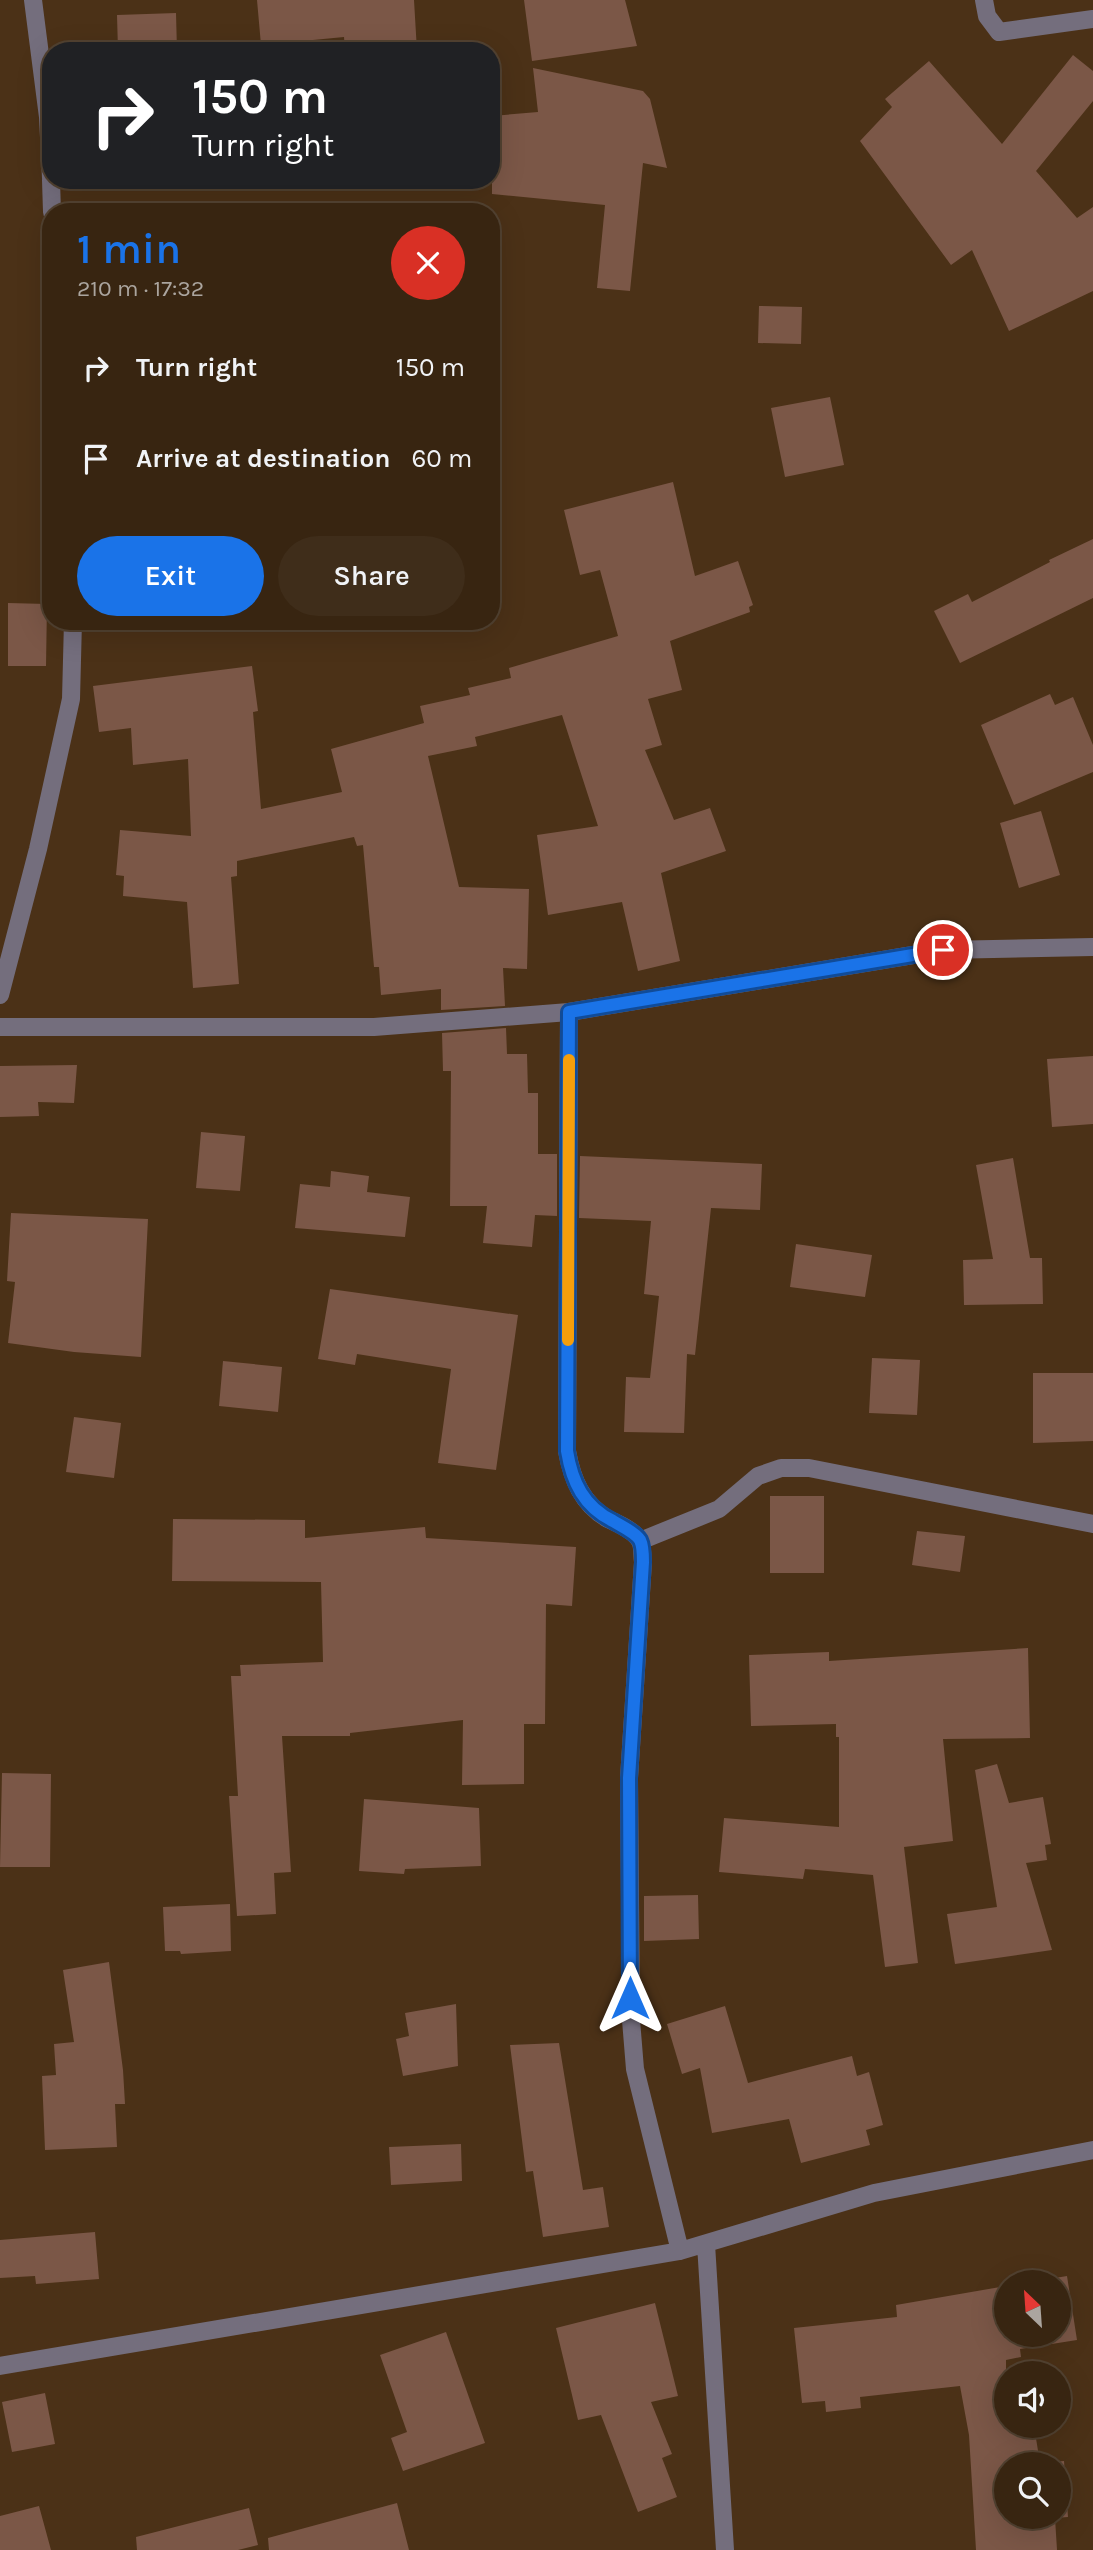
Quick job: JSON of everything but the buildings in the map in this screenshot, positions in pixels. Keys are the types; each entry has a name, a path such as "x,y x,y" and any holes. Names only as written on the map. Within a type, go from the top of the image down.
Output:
{"street":[{"path":"33,0 42,70"},
{"path":"984,0 987,16 999,32 1093,19"},
{"path":"0,995 38,849 71,699 72,630"},
{"path":"0,1027 374,1027 569,1012 943,950 1093,947"},
{"path":"569,1012 567,1451 571,1473 587,1501 640,1541 643,1562 629,1778 631,2020 635,2069 680,2251"},
{"path":"640,1541 719,1508 758,1476 781,1468 809,1468 1093,1524"},
{"path":"0,2366 680,2251 874,2193 1091,2155"},
{"path":"706,2244 725,2550"}],"slow traffic":[{"path":"568,1340 569,1060"}],"route":[{"path":"630,1998 629,1778 643,1562 640,1541 626,1528 605,1517 587,1501 576,1486 567,1451 569,1012 943,950"}]}
